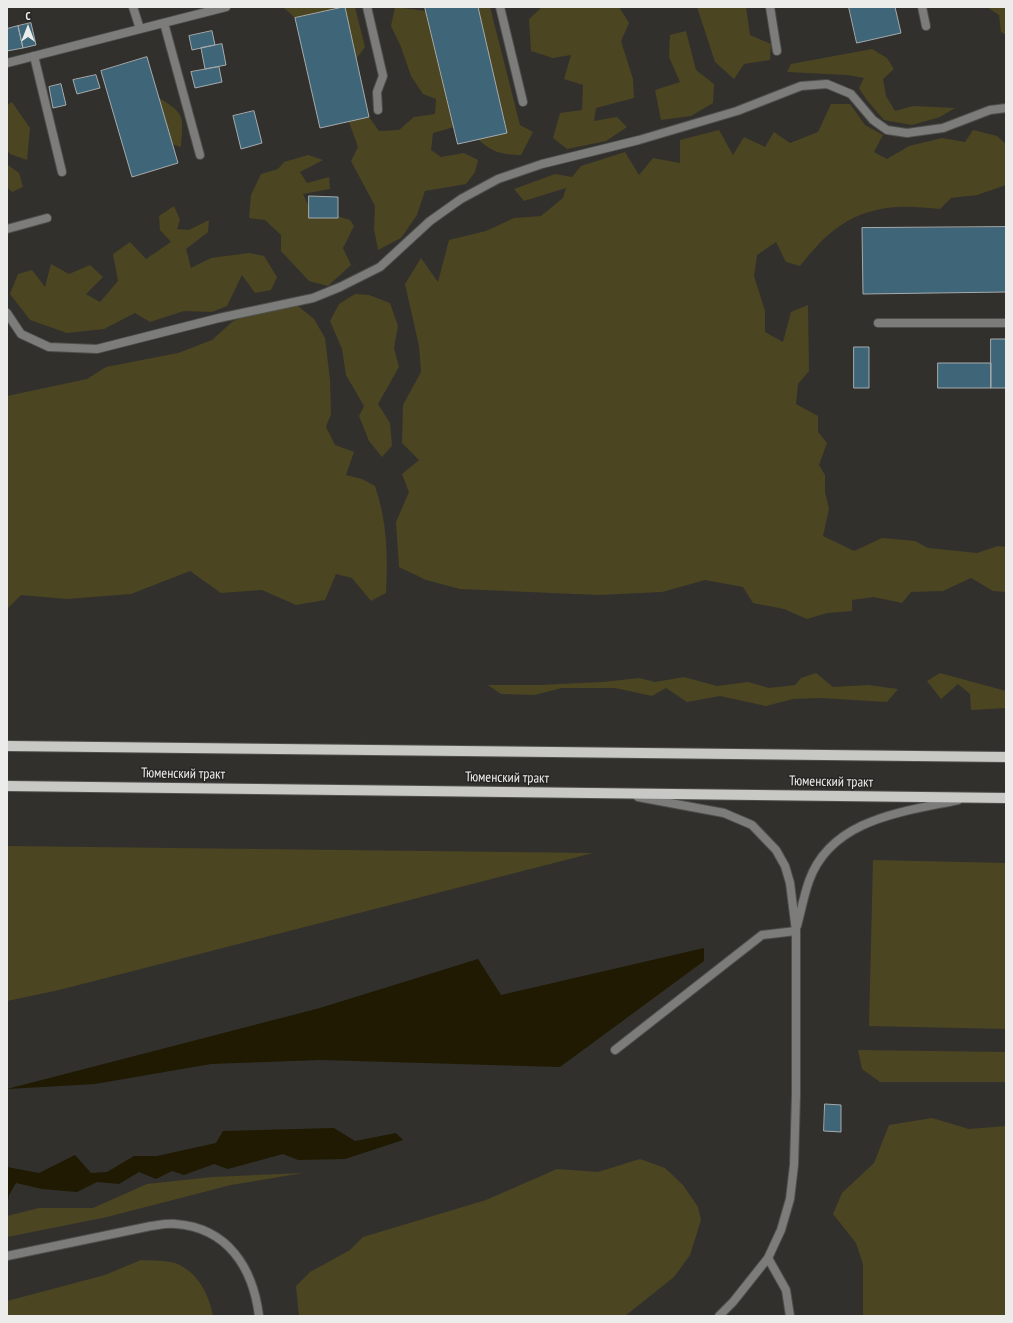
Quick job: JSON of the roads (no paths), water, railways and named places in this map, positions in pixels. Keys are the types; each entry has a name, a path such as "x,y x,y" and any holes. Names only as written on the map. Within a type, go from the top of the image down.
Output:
{"main road":[{"name":"Тюменский тракт","path":"7,746 1006,757"},
{"name":"Тюменский тракт","path":"7,786 1006,798"}],"street":[{"path":"134,7 140,29"},
{"path":"7,63 226,7"},
{"path":"367,7 383,76 377,92 378,110"},
{"path":"500,7 523,102"},
{"path":"770,7 777,51"},
{"path":"922,7 926,26"},
{"path":"164,23 200,155"},
{"path":"34,56 62,172"},
{"path":"7,313 21,334 49,347 97,349 158,335 219,318 313,298 340,288 380,267 430,221 461,199 498,179 542,164 639,140 729,113 801,86 827,84 851,94 878,123 887,130 907,133 943,128 990,110 1006,108"},
{"path":"7,229 47,218"},
{"path":"878,323 1006,323"},
{"path":"617,793 724,813 752,825 776,850 786,866 796,930 796,1087 794,1165 790,1199 781,1230 768,1258 733,1302 719,1316"},
{"path":"796,930 809,881 816,866 828,850 843,836 861,825 890,814 971,797"},
{"path":"615,1050 762,935 796,930"},
{"path":"7,1256 151,1226 175,1223 196,1227 215,1236 229,1246 241,1260 252,1283 259,1316"},
{"path":"768,1258 786,1290 790,1316"}]}
